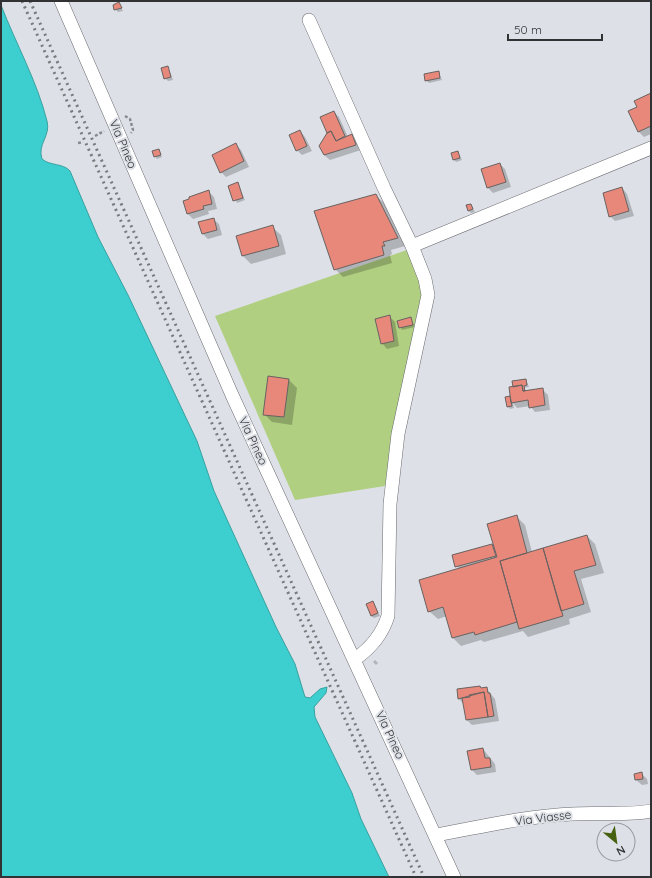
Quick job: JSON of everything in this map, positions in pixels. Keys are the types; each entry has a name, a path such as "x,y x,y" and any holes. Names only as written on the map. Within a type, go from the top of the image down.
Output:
{"street":[{"name":"Via Pineo","path":"61,1 232,395 355,659 454,877"},
{"path":"309,20 384,188 412,246 425,280 428,295 398,434 390,504 388,616 384,630 367,651 355,659"},
{"path":"412,246 651,148"},
{"name":"Via Viasse","path":"436,835 494,824 571,814 638,814 651,811"}],"path":[{"path":"78,143 83,142"}],"green space":[{"path":"407,250 422,286 421,305 385,486 295,500 215,316"}],"water":[{"path":"1,5 38,91 47,121 47,131 41,149 42,159 49,163 67,168 70,171 98,237 128,295 197,441 214,491 276,627 295,664 305,697 310,698 320,689 327,687 326,693 314,707 315,717 352,793 361,819 389,877 1,877"}],"building":[{"path":"119,2 122,8 114,10 113,5"},
{"path":"168,66 171,77 164,79 161,68"},
{"path":"439,71 440,78 425,81 424,74"},
{"path":"651,93 651,126 638,132 628,111 637,107 634,101"},
{"path":"334,111 345,136 336,141 331,131 327,133 320,117"},
{"path":"300,130 307,146 296,151 289,135"},
{"path":"331,131 336,141 352,134 356,145 324,155 319,146 327,133"},
{"path":"236,143 244,161 220,173 212,155"},
{"path":"159,149 161,155 154,157 152,151"},
{"path":"458,151 460,158 453,160 451,153"},
{"path":"500,163 506,182 487,188 481,169"},
{"path":"238,182 243,198 233,201 228,186"},
{"path":"622,187 629,211 609,217 603,193"},
{"path":"209,190 212,204 203,206 204,209 187,214 183,201 189,199 189,197"},
{"path":"376,194 398,238 383,242 385,246 382,246 384,255 334,270 314,211"},
{"path":"471,204 473,209 468,211 466,205"},
{"path":"214,218 217,230 202,234 198,222"},
{"path":"273,225 279,246 242,256 236,236"},
{"path":"390,315 394,341 381,344 375,319"},
{"path":"411,317 413,325 399,328 397,321"},
{"path":"268,376 289,379 284,417 263,415"},
{"path":"526,379 527,385 524,386 525,391 523,391 522,385 513,387 512,381"},
{"path":"522,385 523,391 543,388 545,405 529,408 528,400 511,403 509,387"},
{"path":"510,396 512,406 507,407 505,397"},
{"path":"517,515 527,553 500,561 517,622 475,635 474,632 452,638 443,607 428,612 419,580 497,557 487,524"},
{"path":"587,535 596,565 574,571 584,604 561,611 543,548"},
{"path":"492,544 496,556 455,567 452,555"},
{"path":"543,548 563,616 519,629 500,561"},
{"path":"373,601 378,613 371,616 366,604"},
{"path":"480,686 481,688 487,687 488,693 490,693 494,716 488,717 484,692 458,699 457,689"},
{"path":"484,692 488,717 466,720 462,698"},
{"path":"483,748 485,758 490,758 491,767 471,770 467,751"},
{"path":"642,772 643,779 635,780 634,774"}],"railway":[{"path":"22,1 416,877"},
{"path":"30,1 424,877"}]}
